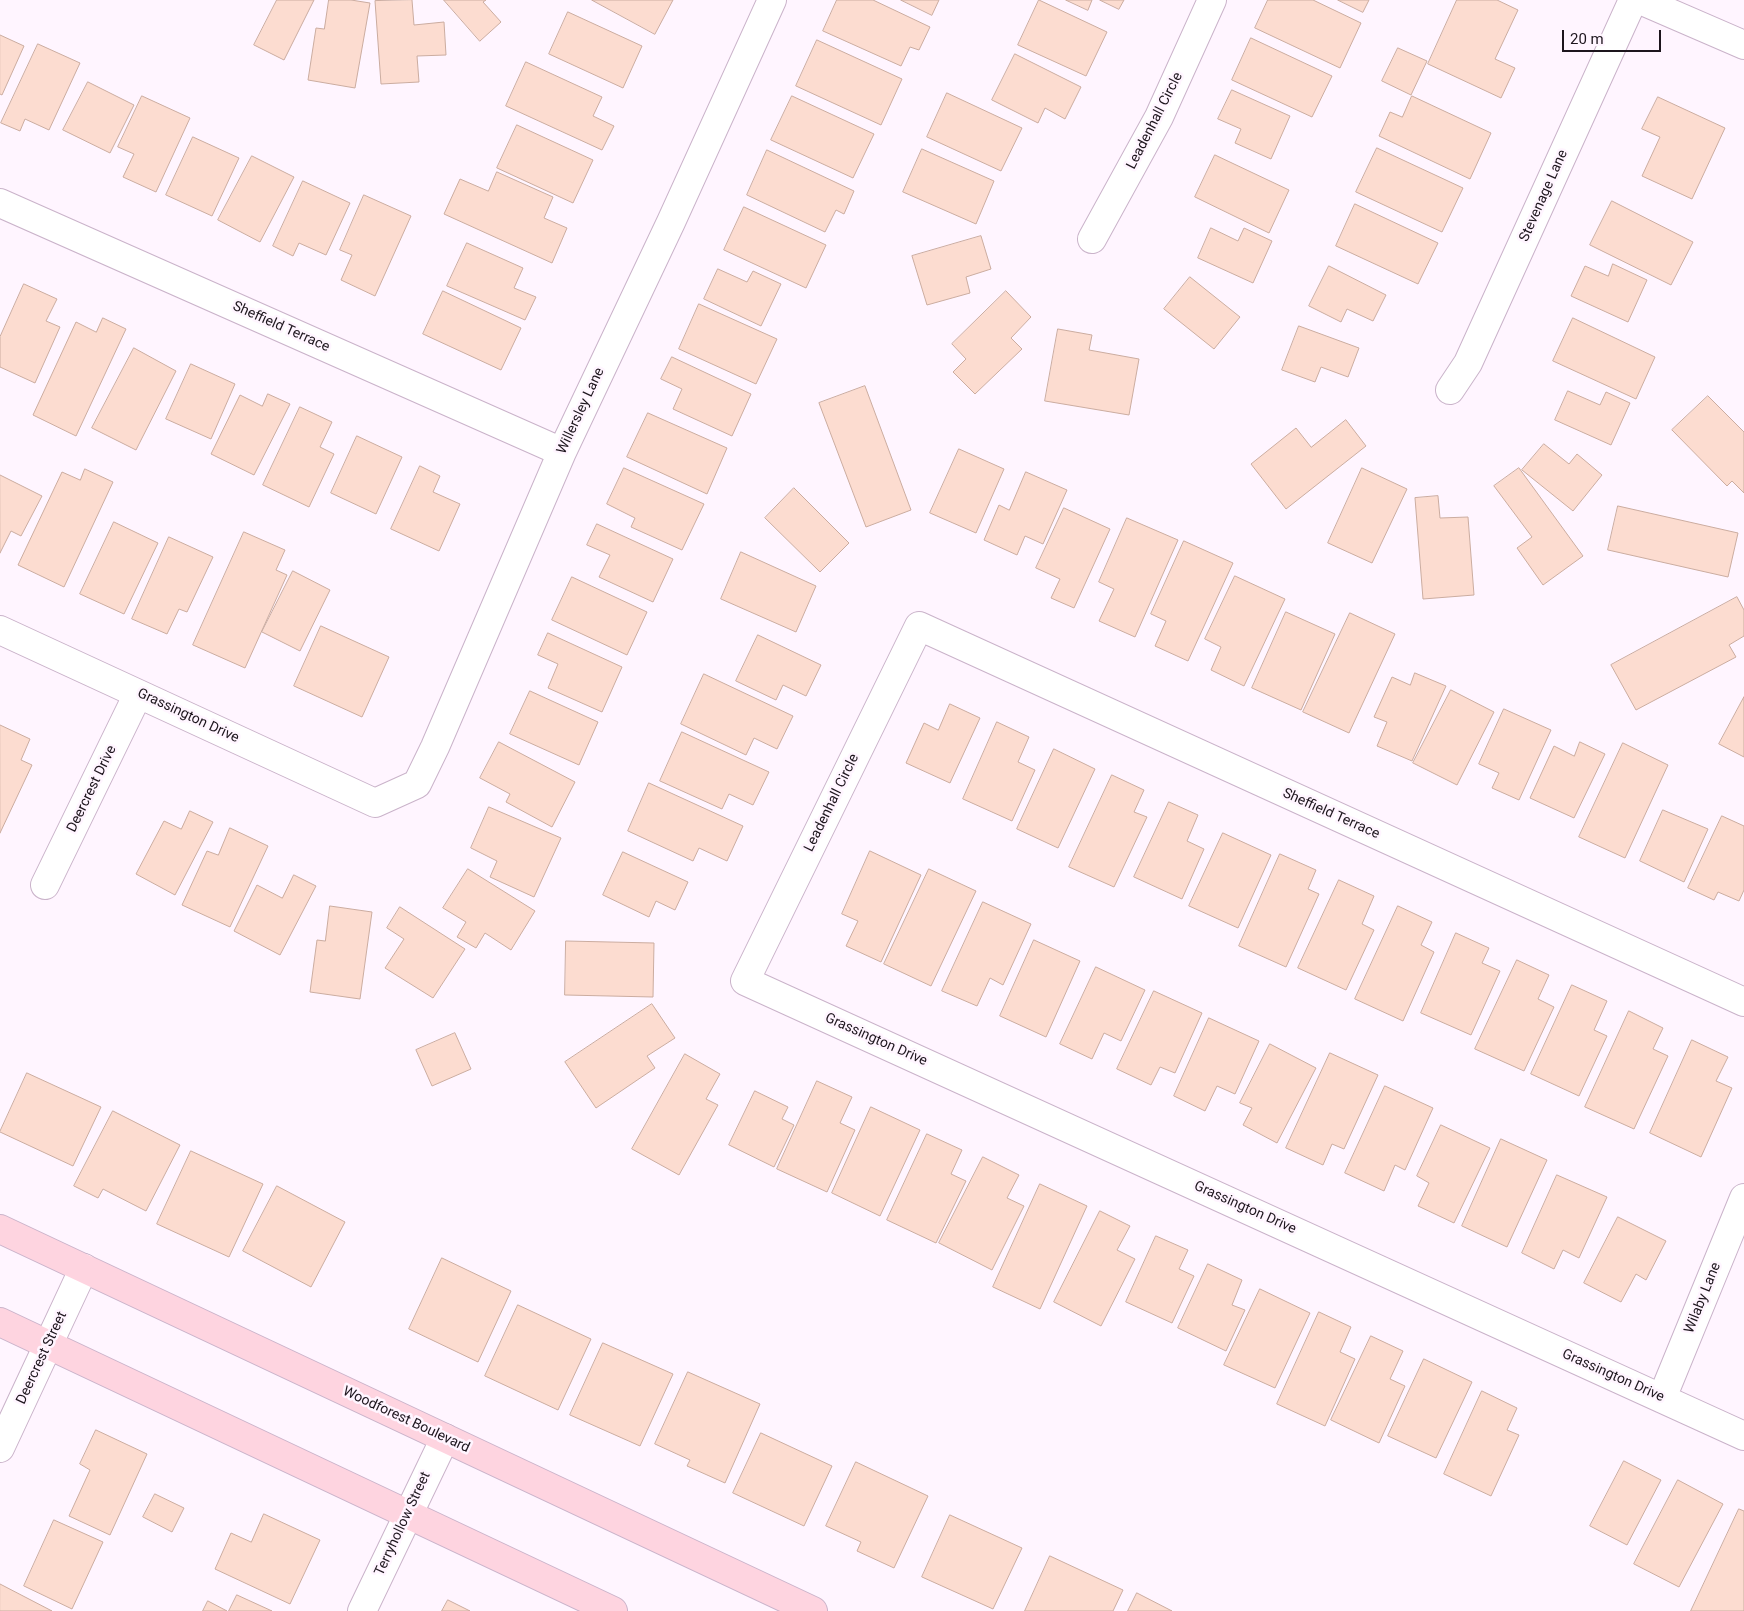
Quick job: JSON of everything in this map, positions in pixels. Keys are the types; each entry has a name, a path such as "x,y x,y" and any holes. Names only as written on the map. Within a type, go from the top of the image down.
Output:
{"main road":[{"name":"Woodforest Boulevard","path":"0,1229 804,1609"},
{"path":"0,1322 613,1611"}],"street":[{"name":"Willersley Lane","path":"375,803 417,784 435,747 562,452 672,222 772,0"},
{"name":"Leadenhall Circle","path":"1092,238 1159,117 1212,0"},
{"name":"Stevenage Lane","path":"1450,390 1468,363 1633,0"},
{"path":"1640,0 1744,45"},
{"name":"Sheffield Terrace","path":"0,203 562,452"},
{"name":"Sheffield Terrace","path":"919,626 1744,1002"},
{"name":"Leadenhall Circle","path":"745,980 919,626"},
{"name":"Grassington Drive","path":"0,630 375,803"},
{"name":"Deercrest Drive","path":"45,884 138,694"},
{"name":"Grassington Drive","path":"745,980 1744,1436"},
{"name":"Wilaby Lane","path":"1662,1398 1744,1198"},
{"name":"Deercrest Street","path":"0,1448 84,1268"},
{"name":"Terryhollow Street","path":"362,1611 445,1438"}],"building":[{"path":"277,0 314,0 284,60 254,45"},
{"path":"329,0 351,0 370,3 355,88 308,80 316,28 324,29"},
{"path":"412,0 414,25 444,22 446,55 417,56 419,82 381,84 375,1"},
{"path":"444,0 486,0 483,2 501,22 480,41"},
{"path":"592,0 673,0 655,34"},
{"path":"837,0 873,0 930,27 919,50 910,47 901,66 823,31"},
{"path":"901,0 939,0 932,15"},
{"path":"1039,0 1107,32 1086,76 1018,45"},
{"path":"1066,0 1092,0 1088,10"},
{"path":"1100,0 1124,0 1119,9"},
{"path":"1268,0 1313,0 1361,23 1340,68 1255,28"},
{"path":"1338,0 1369,0 1363,12"},
{"path":"1457,0 1497,0 1518,10 1495,59 1515,68 1501,98 1428,64"},
{"path":"568,12 642,46 623,88 549,54"},
{"path":"0,35 24,46 2,95 0,94"},
{"path":"1251,38 1332,76 1312,117 1232,80"},
{"path":"817,40 902,79 881,125 796,86"},
{"path":"38,44 80,63 49,130 25,119 20,131 1,123"},
{"path":"1398,48 1427,61 1411,95 1382,81"},
{"path":"1015,54 1081,87 1065,119 1045,108 1038,123 992,100"},
{"path":"526,62 602,97 593,116 614,126 602,150 506,106"},
{"path":"88,82 134,105 110,153 63,130"},
{"path":"1232,90 1290,116 1271,159 1235,143 1241,129 1218,119"},
{"path":"947,93 1022,128 1001,171 927,137"},
{"path":"142,96 190,118 156,192 123,177 134,154 118,147"},
{"path":"792,96 874,134 853,178 771,140"},
{"path":"1412,96 1491,133 1470,179 1379,136 1390,112 1402,117"},
{"path":"1658,97 1725,128 1692,199 1642,176 1660,137 1642,129"},
{"path":"517,125 593,160 573,203 497,168"},
{"path":"193,137 239,158 212,216 166,195"},
{"path":"1377,148 1463,188 1442,232 1356,192"},
{"path":"922,149 994,181 976,224 903,192"},
{"path":"767,150 854,191 844,214 836,210 825,232 747,195"},
{"path":"1215,155 1289,190 1269,233 1195,197"},
{"path":"252,156 294,177 260,242 218,220"},
{"path":"497,172 553,197 544,218 567,228 552,263 444,214 460,179 488,191"},
{"path":"303,181 350,203 326,255 299,243 293,256 273,246"},
{"path":"364,195 411,216 375,296 341,280 352,255 340,250"},
{"path":"1612,201 1693,242 1671,285 1590,245"},
{"path":"1355,204 1438,243 1418,284 1336,246"},
{"path":"744,207 826,245 806,288 724,250"},
{"path":"1211,228 1238,241 1244,228 1272,241 1253,283 1198,258"},
{"path":"981,236 991,269 966,277 970,293 927,305 912,256"},
{"path":"467,243 523,268 514,288 536,297 525,320 447,286"},
{"path":"1613,264 1647,280 1628,322 1571,296 1585,266 1608,276"},
{"path":"1329,266 1386,295 1373,321 1347,309 1341,322 1309,306"},
{"path":"718,269 747,282 753,271 781,284 761,326 704,299"},
{"path":"1190,277 1240,317 1214,349 1164,309"},
{"path":"24,284 57,299 46,321 60,327 35,383 0,367 0,337"},
{"path":"443,291 521,328 501,370 423,334"},
{"path":"1006,291 1031,317 1011,338 1022,349 975,394 953,372 966,359 952,344"},
{"path":"699,304 777,339 756,384 679,349"},
{"path":"103,318 126,329 76,436 33,415 76,322 96,332"},
{"path":"1573,318 1655,357 1636,399 1553,361"},
{"path":"1299,326 1359,348 1348,377 1321,367 1315,382 1282,370"},
{"path":"1058,329 1092,335 1089,350 1139,359 1129,415 1045,401"},
{"path":"134,348 176,371 136,450 92,428"},
{"path":"672,357 751,394 732,436 673,409 682,389 661,379"},
{"path":"191,364 235,384 211,439 166,419"},
{"path":"865,386 911,510 866,527 819,403"},
{"path":"1568,391 1600,405 1606,392 1630,403 1611,445 1555,420"},
{"path":"268,394 290,404 254,475 211,454 240,395 262,406"},
{"path":"1708,396 1744,432 1744,493 1732,481 1727,486 1672,430"},
{"path":"300,407 332,422 320,447 334,454 309,507 263,485"},
{"path":"648,413 727,448 707,494 627,457"},
{"path":"1346,420 1366,446 1286,509 1251,464 1296,428 1311,447"},
{"path":"357,436 402,457 376,514 331,493"},
{"path":"1544,444 1569,464 1577,454 1602,475 1573,511 1522,470"},
{"path":"959,449 1004,469 976,533 930,513"},
{"path":"420,466 440,476 433,492 460,504 439,551 391,529"},
{"path":"624,468 704,504 682,550 631,527 635,518 607,504"},
{"path":"1362,468 1407,489 1372,563 1328,543"},
{"path":"1519,468 1583,556 1543,585 1517,548 1532,537 1494,486"},
{"path":"85,469 113,482 64,587 18,565 62,472 80,480"},
{"path":"1026,472 1067,490 1043,544 1025,536 1017,555 984,540 999,505 1009,510"},
{"path":"0,475 42,496 21,536 11,531 0,553"},
{"path":"794,488 849,543 820,572 765,518"},
{"path":"1438,496 1440,518 1468,517 1474,595 1423,599 1415,498"},
{"path":"1618,506 1738,533 1728,577 1608,550"},
{"path":"1064,508 1110,529 1074,608 1051,598 1060,579 1036,568"},
{"path":"1127,518 1178,540 1135,637 1099,621 1114,589 1099,582"},
{"path":"114,522 158,543 124,614 80,594"},
{"path":"597,524 673,559 653,602 599,577 610,555 587,545"},
{"path":"244,532 285,550 276,570 287,575 245,668 193,645"},
{"path":"169,537 213,557 187,612 179,609 167,634 132,619"},
{"path":"1184,541 1233,563 1188,661 1155,646 1166,621 1151,614"},
{"path":"741,552 816,586 796,632 721,599"},
{"path":"293,571 330,590 300,651 262,632"},
{"path":"1235,576 1285,599 1244,686 1211,670 1221,647 1205,639"},
{"path":"572,577 647,612 627,655 552,620"},
{"path":"1737,597 1744,610 1744,636 1729,645 1736,657 1636,710 1611,665"},
{"path":"1286,612 1335,634 1301,710 1252,688"},
{"path":"1350,613 1395,634 1349,733 1303,712"},
{"path":"321,626 389,657 362,717 294,686"},
{"path":"548,633 622,667 602,712 548,688 558,664 538,655"},
{"path":"758,635 821,665 806,696 783,685 776,700 736,681"},
{"path":"1415,673 1446,686 1412,761 1377,746 1387,722 1374,717 1392,677 1410,685"},
{"path":"704,674 793,716 777,749 754,738 746,755 681,724"},
{"path":"1451,690 1494,712 1457,785 1413,763"},
{"path":"530,691 598,722 579,765 510,734"},
{"path":"1744,697 1744,757 1719,744"},
{"path":"950,704 980,718 950,783 906,763 924,723 938,730"},
{"path":"1504,709 1551,730 1519,800 1492,788 1499,773 1479,764"},
{"path":"997,722 1029,737 1018,762 1035,770 1012,821 963,799"},
{"path":"0,725 30,739 21,760 32,765 0,833"},
{"path":"682,732 769,772 753,805 729,794 722,809 660,781"},
{"path":"499,742 575,782 552,827 506,802 510,794 480,778"},
{"path":"1580,742 1605,754 1574,818 1530,798 1554,746 1574,756"},
{"path":"1623,743 1668,765 1625,858 1579,837"},
{"path":"1054,749 1095,769 1058,848 1017,829"},
{"path":"1112,775 1144,790 1134,812 1147,817 1114,887 1069,867"},
{"path":"649,783 743,826 727,861 699,848 693,861 628,831"},
{"path":"1169,802 1198,815 1187,841 1204,849 1182,899 1134,877"},
{"path":"489,807 561,838 534,897 490,877 497,861 471,848"},
{"path":"1663,810 1708,829 1684,882 1640,861"},
{"path":"190,811 213,822 175,895 136,874 164,821 181,829"},
{"path":"1722,816 1744,826 1744,890 1739,901 1718,892 1714,900 1688,888"},
{"path":"230,828 268,846 230,927 182,905 207,851 218,855"},
{"path":"1223,833 1271,855 1238,928 1189,906"},
{"path":"870,851 921,875 881,962 846,946 858,921 842,914"},
{"path":"623,852 688,882 675,910 656,901 649,917 603,895"},
{"path":"1280,854 1316,870 1308,889 1319,894 1286,967 1239,946"},
{"path":"468,869 535,911 511,950 485,933 476,948 457,937 466,922 443,908"},
{"path":"929,869 976,891 931,986 884,964"},
{"path":"294,875 316,886 280,955 234,931 257,885 282,898"},
{"path":"1339,880 1374,896 1362,924 1374,930 1346,990 1298,968"},
{"path":"983,902 1031,924 1003,985 990,978 977,1006 942,991"},
{"path":"330,906 372,912 360,999 310,992 317,940 325,941"},
{"path":"1398,906 1432,922 1421,945 1434,952 1403,1021 1355,999"},
{"path":"400,907 465,949 433,998 385,968 404,939 387,928"},
{"path":"1456,933 1489,948 1482,963 1500,971 1471,1035 1421,1013"},
{"path":"1034,940 1080,961 1046,1037 1000,1016"},
{"path":"566,941 654,943 653,997 565,995"},
{"path":"1517,960 1549,975 1538,999 1554,1007 1524,1071 1475,1049"},
{"path":"1096,967 1145,990 1121,1041 1104,1033 1092,1059 1060,1044"},
{"path":"1572,985 1607,1001 1594,1030 1607,1036 1579,1096 1531,1074"},
{"path":"1154,991 1202,1013 1175,1073 1160,1067 1151,1085 1117,1069"},
{"path":"652,1004 675,1038 647,1056 655,1068 596,1108 565,1062"},
{"path":"1629,1011 1663,1028 1653,1049 1668,1056 1634,1129 1585,1107"},
{"path":"1209,1018 1259,1041 1235,1094 1217,1086 1205,1111 1174,1096"},
{"path":"455,1033 471,1069 432,1086 416,1050"},
{"path":"1692,1040 1728,1057 1716,1081 1732,1088 1701,1157 1650,1133"},
{"path":"1270,1044 1316,1068 1277,1143 1243,1125 1252,1108 1240,1103"},
{"path":"1330,1053 1378,1075 1344,1149 1332,1144 1323,1165 1286,1148"},
{"path":"685,1054 720,1074 706,1099 718,1105 679,1175 632,1149"},
{"path":"27,1073 101,1107 73,1166 0,1132"},
{"path":"817,1081 852,1097 840,1123 855,1130 827,1192 777,1169"},
{"path":"1385,1086 1433,1108 1405,1170 1395,1165 1384,1191 1345,1173"},
{"path":"755,1091 788,1107 782,1119 794,1125 774,1167 729,1145"},
{"path":"871,1107 920,1130 880,1216 832,1193"},
{"path":"113,1111 180,1145 146,1211 103,1189 98,1198 74,1186"},
{"path":"1441,1125 1490,1148 1454,1223 1418,1206 1429,1183 1417,1176"},
{"path":"927,1134 962,1150 951,1174 966,1181 936,1243 887,1220"},
{"path":"1501,1139 1547,1160 1507,1247 1462,1226"},
{"path":"191,1151 263,1184 229,1257 157,1224"},
{"path":"983,1157 1019,1175 1007,1198 1024,1206 992,1270 939,1243"},
{"path":"1557,1175 1607,1197 1579,1258 1563,1250 1554,1269 1522,1253"},
{"path":"1040,1184 1087,1206 1040,1309 993,1287"},
{"path":"277,1186 345,1222 311,1287 243,1251"},
{"path":"1100,1211 1130,1226 1117,1250 1135,1259 1101,1326 1054,1302"},
{"path":"1618,1217 1666,1241 1646,1280 1636,1274 1621,1302 1584,1283"},
{"path":"1156,1236 1188,1250 1179,1269 1194,1276 1172,1323 1126,1302"},
{"path":"442,1258 511,1291 478,1362 409,1329"},
{"path":"1208,1264 1242,1280 1232,1305 1245,1310 1226,1351 1178,1328"},
{"path":"1260,1289 1310,1313 1275,1388 1224,1365"},
{"path":"518,1305 591,1339 558,1410 485,1376"},
{"path":"1319,1312 1351,1327 1340,1352 1355,1359 1325,1426 1277,1404"},
{"path":"1371,1336 1403,1351 1390,1379 1405,1386 1379,1443 1331,1420"},
{"path":"603,1343 673,1374 640,1446 570,1415"},
{"path":"1424,1359 1472,1382 1436,1458 1388,1436"},
{"path":"688,1372 760,1404 725,1483 687,1466 690,1460 655,1444"},
{"path":"1482,1391 1517,1408 1507,1430 1519,1435 1491,1496 1444,1474"},
{"path":"96,1430 147,1454 110,1535 69,1516 90,1470 80,1464"},
{"path":"761,1433 832,1466 804,1526 733,1493"},
{"path":"1624,1461 1661,1480 1627,1545 1590,1526"},
{"path":"856,1462 928,1496 894,1568 857,1551 861,1542 826,1526"},
{"path":"1678,1480 1723,1504 1679,1587 1634,1564"},
{"path":"155,1494 184,1508 172,1532 143,1517"},
{"path":"1739,1509 1744,1511 1744,1611 1691,1611"},
{"path":"264,1514 320,1540 290,1604 215,1569 231,1533 251,1542"},
{"path":"950,1515 1022,1548 993,1609 922,1577"},
{"path":"54,1520 103,1542 72,1609 24,1586"},
{"path":"1050,1556 1123,1590 1113,1611 1025,1611"},
{"path":"0,1584 52,1611 0,1611"},
{"path":"1137,1593 1172,1611 1128,1611"},
{"path":"237,1595 272,1611 229,1611"},
{"path":"448,1600 470,1611 442,1611"},
{"path":"208,1601 227,1611 203,1611"}]}
